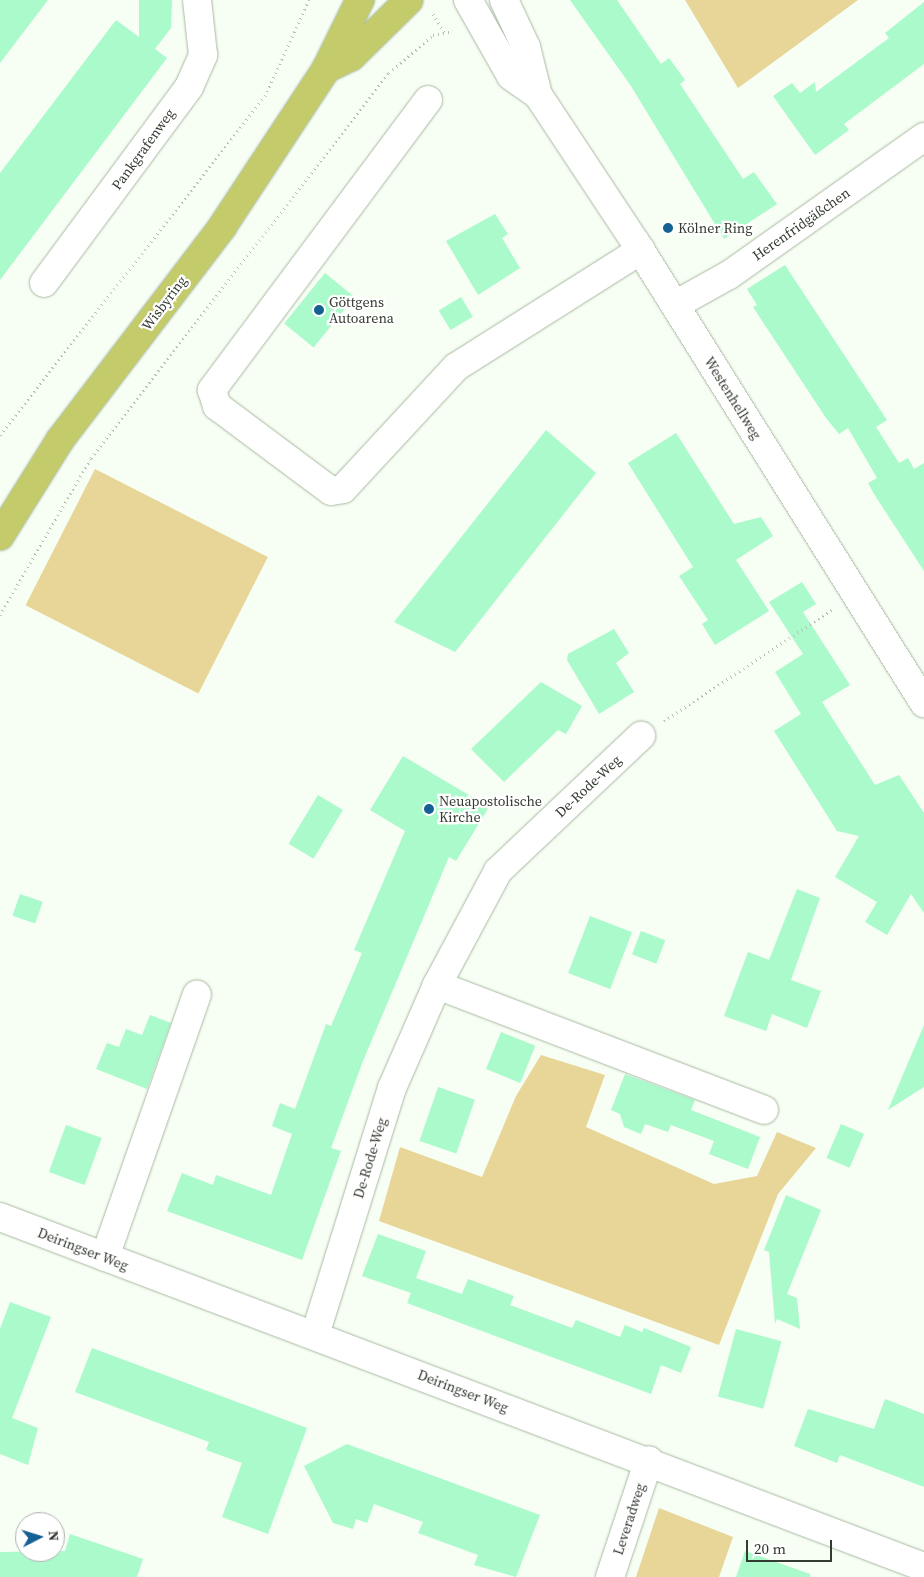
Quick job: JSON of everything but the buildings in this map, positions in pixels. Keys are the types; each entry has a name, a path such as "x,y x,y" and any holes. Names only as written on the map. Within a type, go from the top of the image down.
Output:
{"main road":[{"path":"326,69 338,0"},
{"name":"Wisbyring","path":"0,536 60,440 222,227 326,69 348,16 360,0"},
{"path":"326,69 352,57 409,0"}],"street":[{"name":"Pankgrafenweg","path":"44,283 189,87 203,55 197,0"},
{"name":"Westenhellweg","path":"504,0 526,47 538,95 641,250 924,703"},
{"name":"Westenhellweg","path":"472,9 511,76 538,95"},
{"path":"428,100 212,390 217,406 331,491 343,489 456,367 641,250"},
{"name":"Herenfridgäßchen","path":"675,305 729,275 924,137"},
{"name":"De-Rode-Weg","path":"315,1336 392,1088 436,985 498,871 641,736"},
{"path":"436,985 764,1110"},
{"path":"105,1257 197,995"},
{"name":"Deiringser Weg","path":"0,1217 649,1460 924,1567"},
{"name":"Leveradweg","path":"610,1577 649,1460"}],"path":[{"path":"0,435 265,96 309,0"},
{"path":"0,615 91,458 389,73 432,35 456,30 472,9"},
{"path":"641,736 856,594"}],"shaded area":[{"path":"685,0 858,0 738,88"},
{"path":"95,469 268,557 198,693 26,605"},
{"path":"541,1055 605,1075 586,1127 714,1184 757,1176 777,1132 816,1148 778,1194 719,1345 379,1221 400,1147 482,1177 516,1096"},
{"path":"659,1508 733,1537 719,1577 636,1577"}],"place":[{"name":"Kölner Ring","path":"668,228"},
{"name":"Göttgens Autoarena","path":"319,310"},
{"name":"Neuapostolische Kirche","path":"429,809"}]}
